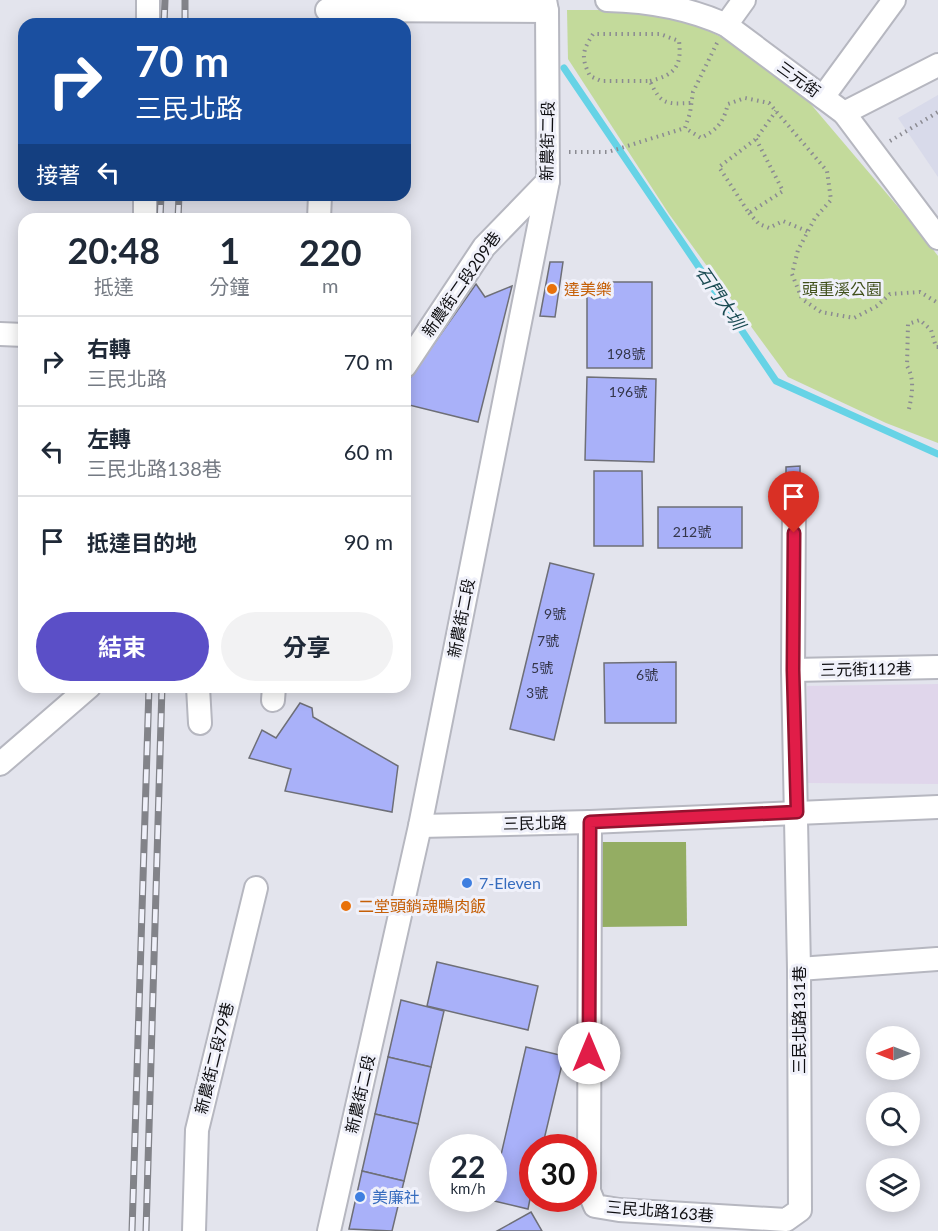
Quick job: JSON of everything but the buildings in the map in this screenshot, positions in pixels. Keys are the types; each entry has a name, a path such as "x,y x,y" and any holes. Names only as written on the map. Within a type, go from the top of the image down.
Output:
{"street":[{"path":"148,0 148,18"},
{"name":"三元街","path":"607,0 680,5 726,26 844,113 938,238"},
{"path":"726,26 744,0"},
{"path":"823,97 894,0"},
{"path":"327,11 546,5"},
{"name":"新農街二段","path":"329,1231 420,826 548,181 546,5"},
{"path":"844,113 938,65"},
{"name":"新農街二段209巷","path":"411,357 484,247 548,181"},
{"path":"0,334 18,335"},
{"name":"三民北路131巷","path":"786,1220 800,1209 797,812 793,670 794,510"},
{"name":"三元街112巷","path":"793,670 938,667"},
{"path":"0,764 82,693"},
{"path":"198,693 200,723"},
{"name":"三民北路","path":"420,826 590,822 938,807"},
{"name":"三民北路163巷","path":"590,822 589,1191 596,1206 687,1222 786,1220"},
{"name":"新農街二段79巷","path":"194,1231 197,1130 256,888"},
{"path":"799,969 937,959"}],"path":[{"path":"685,128 693,92 726,26"},
{"path":"593,34 660,34 679,40 681,56 673,72 663,78 650,81 601,81 590,76 583,62 587,44 593,34"},
{"path":"650,81 657,96 670,104 691,104"},
{"path":"548,151 608,152 685,128 701,138 715,130 724,117 728,104 745,98 769,103 827,171 831,200 815,218 798,250 792,274 802,299 821,312 854,318 877,306 890,294 920,292 938,303"},
{"path":"776,111 756,140 719,167 748,213 759,224 769,228 783,221 808,232"},
{"path":"907,130 938,112"},
{"path":"748,213 783,191 756,140"},
{"path":"909,409 913,391 907,366 908,324 920,320 931,330 936,347 938,347"}],"shaded area":[{"path":"938,95 938,177 898,118"},
{"path":"938,684 938,784 808,783 807,686"}],"green space":[{"name":"頭重溪公園","path":"567,10 671,12 733,43 803,95 938,256 938,443 886,423 788,377 669,214 568,59"},
{"path":"600,842 686,842 687,926 600,927"}],"waterway":[{"name":"石門大圳","path":"564,68 776,381 938,454"}],"railway":[{"path":"164,18 165,0"},
{"path":"185,0 185,18"},
{"path":"160,213 161,201"},
{"path":"178,213 179,201"},
{"path":"132,1231 149,693"},
{"path":"146,1231 162,693"}],"place":[{"name":"達美樂","path":"552,289"},
{"name":"7-Eleven","path":"467,883"},
{"name":"二堂頭銷魂鴨肉飯","path":"346,906"},
{"name":"美廉社","path":"360,1197"}],"route":[{"path":"589,1053 590,822 797,812 793,670 794,533"}]}
